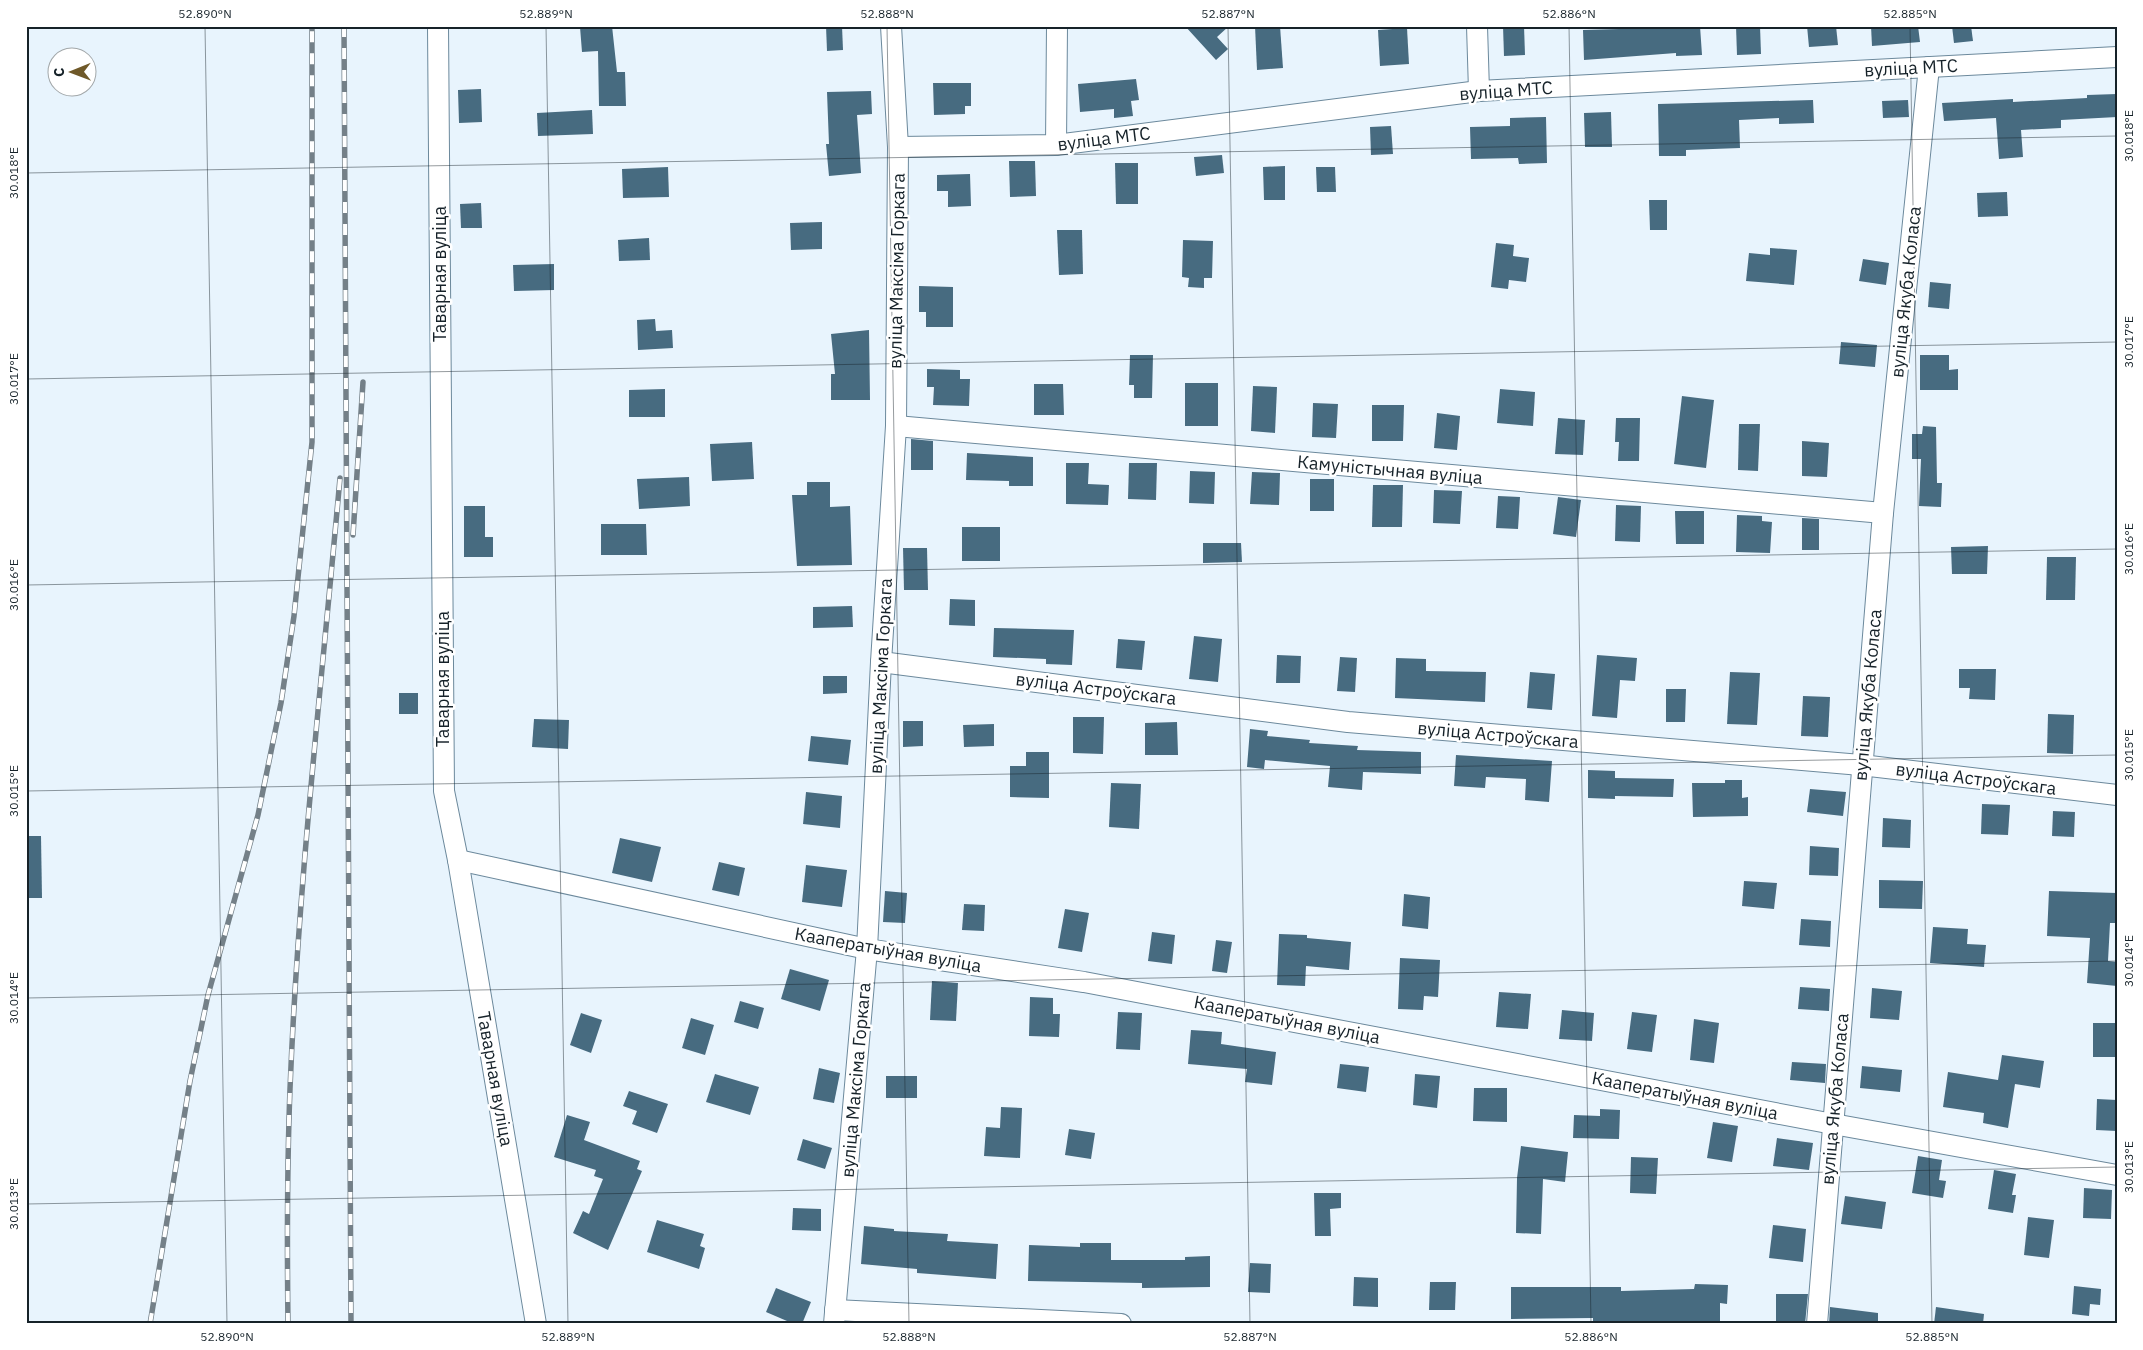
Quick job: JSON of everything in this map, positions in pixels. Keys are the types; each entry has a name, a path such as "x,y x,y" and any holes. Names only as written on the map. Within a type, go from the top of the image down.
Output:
{"street":[{"name":"Таварная вуліца","path":"438,26 444,791 458,860 536,1324"},
{"name":"вуліца Максіма Горкага","path":"835,1317 867,949 881,662 896,426 898,147 891,26"},
{"path":"1056,146 1057,26"},
{"path":"1477,26 1479,91"},
{"name":"вуліца МТС","path":"898,147 1056,146 1479,91 2117,57"},
{"name":"вуліца Якуба Коласа","path":"1817,1324 1883,513 1929,67"},
{"name":"Камуністычная вуліца","path":"896,426 1883,513"},
{"name":"вуліца Астроўскага","path":"881,662 1348,722 1862,765 2117,795"},
{"name":"Кааператыўная вуліца","path":"458,860 867,949 1084,982 1833,1124 2117,1175"},
{"path":"835,1317 1121,1324"}],"building":[{"path":"612,26 617,72 625,72 626,106 599,106 598,51 582,52 580,27"},
{"path":"826,26 842,26 843,50 827,51"},
{"path":"1185,26 1229,26 1217,37 1228,49 1216,60"},
{"path":"1255,26 1280,26 1283,68 1257,70"},
{"path":"1503,26 1524,26 1525,55 1504,56"},
{"path":"1618,26 1700,26 1702,55 1676,56 1676,53 1584,60 1583,30 1619,29"},
{"path":"1736,26 1760,26 1761,54 1737,55"},
{"path":"1807,26 1836,26 1838,45 1809,47"},
{"path":"1871,26 1918,26 1920,42 1872,46"},
{"path":"1952,26 1971,26 1973,41 1954,43"},
{"path":"1407,28 1409,64 1380,66 1378,30"},
{"path":"1136,79 1139,100 1131,101 1133,116 1114,118 1114,109 1080,112 1078,84"},
{"path":"933,83 971,83 971,106 965,106 965,114 934,115"},
{"path":"481,89 482,122 459,123 458,90"},
{"path":"871,91 872,114 857,115 861,173 829,176 826,144 829,144 827,92"},
{"path":"2117,94 2117,117 2061,120 2061,128 2021,130 2023,157 1999,159 1996,118 1944,121 1942,103 2013,99 2013,102 2087,98 2087,95"},
{"path":"1813,100 1814,123 1779,124 1779,118 1739,120 1740,148 1686,150 1686,156 1659,156 1658,104"},
{"path":"1908,100 1909,117 1883,118 1882,101"},
{"path":"592,110 593,134 538,136 537,113"},
{"path":"1611,112 1612,147 1585,147 1584,113"},
{"path":"1546,117 1547,163 1519,164 1518,158 1471,159 1470,127 1510,126 1510,118"},
{"path":"1391,126 1393,154 1371,155 1370,127"},
{"path":"1222,155 1224,173 1196,176 1194,157"},
{"path":"1009,161 1035,161 1036,196 1010,197"},
{"path":"1115,163 1138,163 1138,204 1116,204"},
{"path":"1285,166 1285,200 1264,200 1263,167"},
{"path":"668,167 669,197 623,198 622,169"},
{"path":"1316,167 1335,167 1336,192 1317,192"},
{"path":"970,174 971,206 948,207 948,191 937,191 937,175"},
{"path":"2007,192 2008,216 1978,217 1977,193"},
{"path":"1649,200 1667,200 1667,230 1650,230"},
{"path":"481,203 482,228 461,228 460,204"},
{"path":"822,222 822,249 791,250 790,223"},
{"path":"1057,230 1082,230 1083,274 1059,275"},
{"path":"649,238 650,260 619,261 618,240"},
{"path":"1183,240 1213,241 1212,278 1204,278 1204,288 1188,287 1189,278 1182,277"},
{"path":"1496,243 1514,245 1513,256 1529,258 1526,282 1509,280 1508,289 1491,287"},
{"path":"1770,248 1797,250 1794,285 1746,281 1749,253 1770,255"},
{"path":"1863,259 1889,263 1886,285 1859,281"},
{"path":"554,264 554,290 514,291 513,265"},
{"path":"1930,282 1951,284 1949,309 1928,307"},
{"path":"919,286 953,287 953,327 926,327 926,312 919,312"},
{"path":"655,319 656,331 672,330 673,348 638,350 637,320"},
{"path":"869,330 870,400 831,400 831,374 835,374 831,334"},
{"path":"1841,342 1877,345 1875,367 1839,364"},
{"path":"1130,355 1153,355 1152,398 1134,398 1134,385 1129,385"},
{"path":"1920,355 1949,355 1949,370 1958,369 1958,390 1920,390"},
{"path":"927,369 960,370 960,379 970,379 969,406 933,405 934,387 927,387"},
{"path":"1185,383 1218,383 1218,426 1185,426"},
{"path":"1034,384 1063,384 1064,415 1034,415"},
{"path":"1253,386 1277,387 1275,433 1251,431"},
{"path":"665,389 665,417 629,417 629,390"},
{"path":"1500,389 1535,392 1533,426 1497,423"},
{"path":"1682,396 1714,400 1706,468 1674,464"},
{"path":"1313,403 1338,404 1336,438 1312,437"},
{"path":"1372,405 1404,405 1403,441 1372,441"},
{"path":"1437,413 1460,416 1457,450 1434,448"},
{"path":"1558,418 1585,420 1583,455 1555,454"},
{"path":"1616,418 1640,418 1639,461 1618,461 1619,442 1615,442"},
{"path":"1739,424 1760,424 1758,471 1738,470"},
{"path":"1923,426 1936,427 1937,483 1942,483 1941,507 1919,506 1921,459 1912,459 1912,434 1922,434"},
{"path":"911,439 933,441 933,470 911,470"},
{"path":"1802,441 1829,443 1827,477 1802,476"},
{"path":"752,442 754,479 712,481 710,444"},
{"path":"967,453 1033,457 1033,486 1009,486 1009,481 966,480"},
{"path":"1066,463 1089,463 1088,484 1109,485 1108,505 1066,504"},
{"path":"1129,463 1157,463 1156,500 1128,499"},
{"path":"1190,471 1215,472 1214,504 1189,503"},
{"path":"1252,472 1280,473 1279,505 1250,504"},
{"path":"689,477 690,506 639,509 637,479"},
{"path":"1310,479 1334,479 1334,511 1310,511"},
{"path":"807,482 830,482 830,507 850,506 852,565 797,566 792,495 807,495"},
{"path":"1373,485 1403,485 1402,527 1372,527"},
{"path":"1434,490 1462,491 1460,524 1433,523"},
{"path":"1498,496 1520,497 1518,529 1496,528"},
{"path":"1558,497 1581,500 1576,537 1553,534"},
{"path":"1616,505 1641,506 1640,542 1615,541"},
{"path":"464,506 485,506 485,537 493,537 493,557 464,557"},
{"path":"1675,511 1704,511 1704,544 1676,544"},
{"path":"1737,515 1762,516 1762,521 1772,522 1770,553 1736,552"},
{"path":"1802,518 1819,519 1819,550 1802,550"},
{"path":"601,524 646,524 647,555 601,555"},
{"path":"962,527 1000,527 1000,561 962,561"},
{"path":"1203,543 1241,543 1242,562 1203,563"},
{"path":"1988,546 1987,574 1952,574 1951,547"},
{"path":"903,548 927,548 928,590 904,590"},
{"path":"2047,557 2076,557 2075,600 2046,600"},
{"path":"950,599 975,600 975,626 949,625"},
{"path":"852,606 853,627 813,628 813,607"},
{"path":"994,628 1074,630 1072,665 1046,664 1046,659 993,657"},
{"path":"1194,636 1222,639 1218,682 1189,679"},
{"path":"1118,639 1145,641 1142,670 1116,668"},
{"path":"1277,655 1301,656 1300,683 1276,683"},
{"path":"1597,655 1637,658 1635,681 1620,680 1617,718 1592,716"},
{"path":"1340,657 1357,658 1355,692 1337,691"},
{"path":"1396,658 1426,659 1426,671 1486,672 1485,702 1395,698"},
{"path":"1959,669 1996,669 1995,700 1969,699 1970,688 1959,688"},
{"path":"1530,672 1555,674 1552,710 1527,708"},
{"path":"1730,672 1760,673 1757,725 1727,724"},
{"path":"823,676 847,676 847,693 823,694"},
{"path":"1666,689 1686,689 1685,722 1666,722"},
{"path":"399,693 418,693 418,714 399,714"},
{"path":"1803,696 1830,697 1828,737 1801,736"},
{"path":"2048,714 2074,715 2073,754 2047,753"},
{"path":"1073,717 1104,717 1103,754 1073,753"},
{"path":"534,719 569,720 568,749 532,747"},
{"path":"903,721 923,721 923,746 903,747"},
{"path":"1177,722 1178,755 1145,755 1145,723"},
{"path":"994,724 994,746 964,747 963,725"},
{"path":"1250,729 1268,731 1267,736 1310,740 1309,743 1358,746 1357,750 1421,752 1421,774 1363,772 1362,790 1328,787 1330,766 1265,760 1264,769 1247,767"},
{"path":"811,736 851,740 848,765 808,761"},
{"path":"1026,752 1049,752 1049,798 1010,797 1010,766 1026,766"},
{"path":"1456,755 1552,761 1549,802 1525,800 1526,779 1486,777 1485,788 1454,786"},
{"path":"1588,770 1615,771 1615,778 1674,779 1673,797 1615,796 1615,799 1588,798"},
{"path":"1725,780 1742,780 1742,798 1748,797 1748,816 1693,817 1692,783 1725,783"},
{"path":"1111,783 1141,784 1139,829 1109,827"},
{"path":"1810,789 1846,792 1843,816 1807,812"},
{"path":"806,792 842,796 840,828 803,824"},
{"path":"1982,804 2010,805 2008,835 1981,834"},
{"path":"2053,811 2075,812 2074,837 2052,836"},
{"path":"1883,818 1911,820 1910,848 1882,847"},
{"path":"26,836 41,836 42,898 26,898"},
{"path":"620,838 661,847 652,882 612,873"},
{"path":"1810,846 1839,848 1838,876 1809,875"},
{"path":"719,862 745,868 739,896 712,890"},
{"path":"806,865 847,870 842,907 802,902"},
{"path":"1879,880 1923,881 1922,909 1879,908"},
{"path":"1744,881 1777,883 1774,909 1742,906"},
{"path":"885,891 907,893 905,923 883,922"},
{"path":"2049,891 2117,893 2117,923 2110,923 2108,961 2117,962 2117,986 2087,983 2090,938 2047,936"},
{"path":"1404,894 1430,897 1428,929 1402,926"},
{"path":"964,904 985,905 984,931 962,930"},
{"path":"1065,909 1089,913 1082,952 1058,948"},
{"path":"1801,919 1831,921 1830,947 1799,945"},
{"path":"1933,927 1968,929 1967,944 1986,945 1984,967 1930,963"},
{"path":"1152,932 1175,935 1172,964 1148,961"},
{"path":"1279,934 1307,935 1307,938 1351,942 1349,970 1306,966 1305,986 1277,985"},
{"path":"1216,940 1232,942 1227,973 1212,971"},
{"path":"1400,958 1440,960 1438,997 1424,996 1423,1010 1398,1009"},
{"path":"790,969 829,980 820,1011 781,999"},
{"path":"932,981 958,983 956,1021 930,1020"},
{"path":"1800,987 1830,989 1829,1011 1798,1009"},
{"path":"1872,988 1902,991 1899,1020 1870,1018"},
{"path":"1499,992 1531,994 1528,1029 1496,1027"},
{"path":"1030,997 1053,998 1053,1014 1060,1014 1059,1037 1029,1036"},
{"path":"740,1001 764,1008 758,1029 734,1022"},
{"path":"1562,1010 1594,1013 1592,1041 1559,1039"},
{"path":"1118,1012 1142,1013 1140,1050 1116,1049"},
{"path":"1632,1012 1657,1015 1652,1052 1627,1049"},
{"path":"581,1013 602,1020 591,1053 570,1045"},
{"path":"691,1018 714,1025 705,1055 682,1048"},
{"path":"1694,1019 1719,1023 1714,1063 1690,1060"},
{"path":"2093,1023 2117,1023 2117,1057 2093,1057"},
{"path":"1191,1030 1222,1032 1221,1044 1276,1052 1272,1085 1245,1082 1247,1069 1188,1064"},
{"path":"2002,1055 2044,1061 2040,1088 2015,1084 2008,1128 1983,1123 1984,1113 1943,1107 1948,1072 1998,1080"},
{"path":"1792,1062 1826,1064 1825,1083 1790,1080"},
{"path":"1340,1064 1369,1067 1366,1092 1337,1088"},
{"path":"1862,1066 1902,1070 1900,1092 1860,1088"},
{"path":"819,1068 840,1073 834,1103 813,1099"},
{"path":"715,1074 759,1087 750,1115 706,1102"},
{"path":"1415,1074 1440,1076 1437,1108 1413,1105"},
{"path":"886,1076 917,1076 917,1098 886,1098"},
{"path":"1474,1088 1507,1088 1507,1122 1473,1121"},
{"path":"629,1091 668,1104 657,1133 632,1124 637,1111 623,1106"},
{"path":"2097,1099 2117,1100 2117,1131 2096,1130"},
{"path":"1001,1107 1022,1108 1020,1158 984,1156 986,1127 1000,1128"},
{"path":"1600,1109 1620,1110 1619,1139 1573,1138 1574,1115 1600,1116"},
{"path":"567,1115 590,1122 584,1140 640,1161 637,1169 642,1171 608,1250 573,1233 583,1211 589,1214 603,1179 594,1176 596,1170 554,1157"},
{"path":"1713,1122 1738,1126 1732,1162 1707,1158"},
{"path":"1069,1129 1095,1133 1091,1159 1065,1155"},
{"path":"1777,1138 1813,1143 1809,1170 1773,1166"},
{"path":"803,1139 832,1148 825,1169 797,1160"},
{"path":"1521,1146 1568,1152 1565,1182 1543,1179 1541,1234 1516,1233 1517,1178"},
{"path":"1918,1156 1942,1160 1939,1180 1946,1181 1943,1198 1912,1193"},
{"path":"1631,1157 1658,1158 1656,1194 1630,1193"},
{"path":"1994,1170 2016,1174 2012,1195 2016,1195 2013,1213 1988,1209"},
{"path":"2084,1188 2112,1190 2111,1219 2083,1218"},
{"path":"1314,1193 1341,1193 1341,1208 1330,1209 1331,1236 1315,1236"},
{"path":"1845,1196 1886,1202 1882,1229 1841,1224"},
{"path":"793,1208 821,1209 821,1231 792,1230"},
{"path":"2028,1217 2054,1220 2049,1258 2024,1255"},
{"path":"657,1220 704,1234 700,1246 705,1248 699,1269 647,1252"},
{"path":"1773,1225 1806,1229 1803,1262 1769,1258"},
{"path":"864,1226 894,1229 894,1231 948,1234 947,1241 998,1244 996,1279 917,1273 917,1269 861,1264"},
{"path":"1080,1243 1111,1243 1111,1260 1185,1260 1185,1257 1210,1256 1210,1287 1142,1288 1142,1283 1028,1281 1029,1245 1080,1247"},
{"path":"1250,1263 1271,1264 1270,1293 1248,1292"},
{"path":"1354,1277 1378,1278 1378,1307 1353,1306"},
{"path":"1430,1282 1456,1282 1455,1310 1429,1310"},
{"path":"1695,1284 1728,1285 1727,1304 1720,1303 1720,1324 1593,1322 1593,1318 1511,1319 1511,1287 1621,1287 1621,1291 1694,1289"},
{"path":"2074,1286 2101,1289 2100,1305 2090,1304 2089,1316 2072,1314"},
{"path":"776,1288 811,1302 802,1324 794,1324 766,1312"},
{"path":"1776,1294 1808,1294 1805,1324 1776,1322"},
{"path":"1830,1307 1878,1313 1878,1324 1829,1324"},
{"path":"1936,1307 1984,1314 1983,1324 1934,1324"}],"railway":[{"path":"150,1324 190,1081 208,995 258,815 281,703 294,616 312,442 312,26"},
{"path":"344,26 351,1324"},
{"path":"353,535 363,382"},
{"path":"288,1324 288,1148 294,1013 311,783 340,478"}]}
